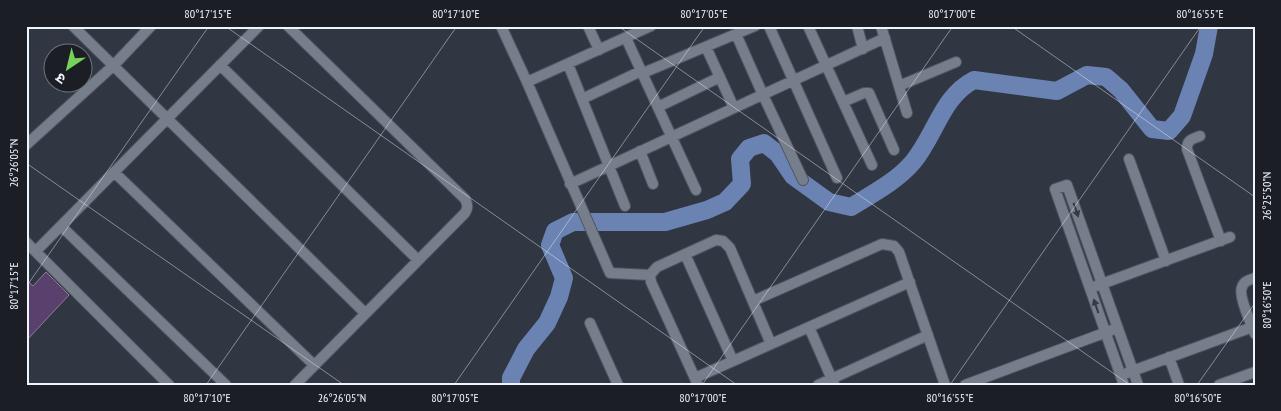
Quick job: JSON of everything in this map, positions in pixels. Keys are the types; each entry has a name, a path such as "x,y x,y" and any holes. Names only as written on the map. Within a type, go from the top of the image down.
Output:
{"street":[{"path":"73,26 365,313"},
{"path":"26,145 114,65 151,26"},
{"path":"36,251 259,26"},
{"path":"288,26 465,200 467,208 465,213 295,385"},
{"path":"501,26 610,273 650,275"},
{"path":"527,82 652,26"},
{"path":"582,99 639,72 643,73 755,26"},
{"path":"769,26 837,178"},
{"path":"808,26 872,165"},
{"path":"857,26 863,49"},
{"path":"881,26 907,113"},
{"path":"591,27 599,50"},
{"path":"736,34 803,180"},
{"path":"626,38 696,190"},
{"path":"570,184 885,38"},
{"path":"706,47 734,108"},
{"path":"899,86 956,62"},
{"path":"568,64 626,206"},
{"path":"220,65 418,260"},
{"path":"658,107 720,77"},
{"path":"843,102 864,93 870,94 894,150"},
{"path":"1090,288 1225,239 1187,149 1188,142 1191,139 1200,136"},
{"path":"640,151 653,184"},
{"path":"1129,160 1166,260"},
{"path":"114,172 314,365"},
{"path":"1138,385 1133,371 1118,328 1067,185 1055,189 1123,380 1133,371 1254,329 1241,294 1241,288 1246,280 1255,278"},
{"path":"61,226 226,385"},
{"path":"771,344 730,248 723,241 716,240 657,267 650,275 651,282 696,381 733,361 910,282"},
{"path":"26,242 170,385"},
{"path":"753,302 882,244 894,246 900,252 945,385"},
{"path":"685,254 733,361"},
{"path":"590,324 618,385"},
{"path":"809,327 833,382"},
{"path":"965,385 1118,328"},
{"path":"818,385 833,382 928,335"},
{"path":"1169,357 1179,385"},
{"path":"1219,384 1255,372"}],"building":[{"path":"46,272 69,295 26,341 26,280 33,286"}],"waterway":[{"path":"511,385 511,378 526,349 547,323 559,297 564,278 550,245 555,231 573,222 665,222 707,210 725,202 742,184 740,159 749,148 764,143 778,154 793,176 829,202 851,207 884,187 907,169 921,152 946,106 963,87 974,80 1057,91 1087,75 1106,77 1121,90 1152,129 1169,131 1182,116 1204,54 1209,26"}]}
